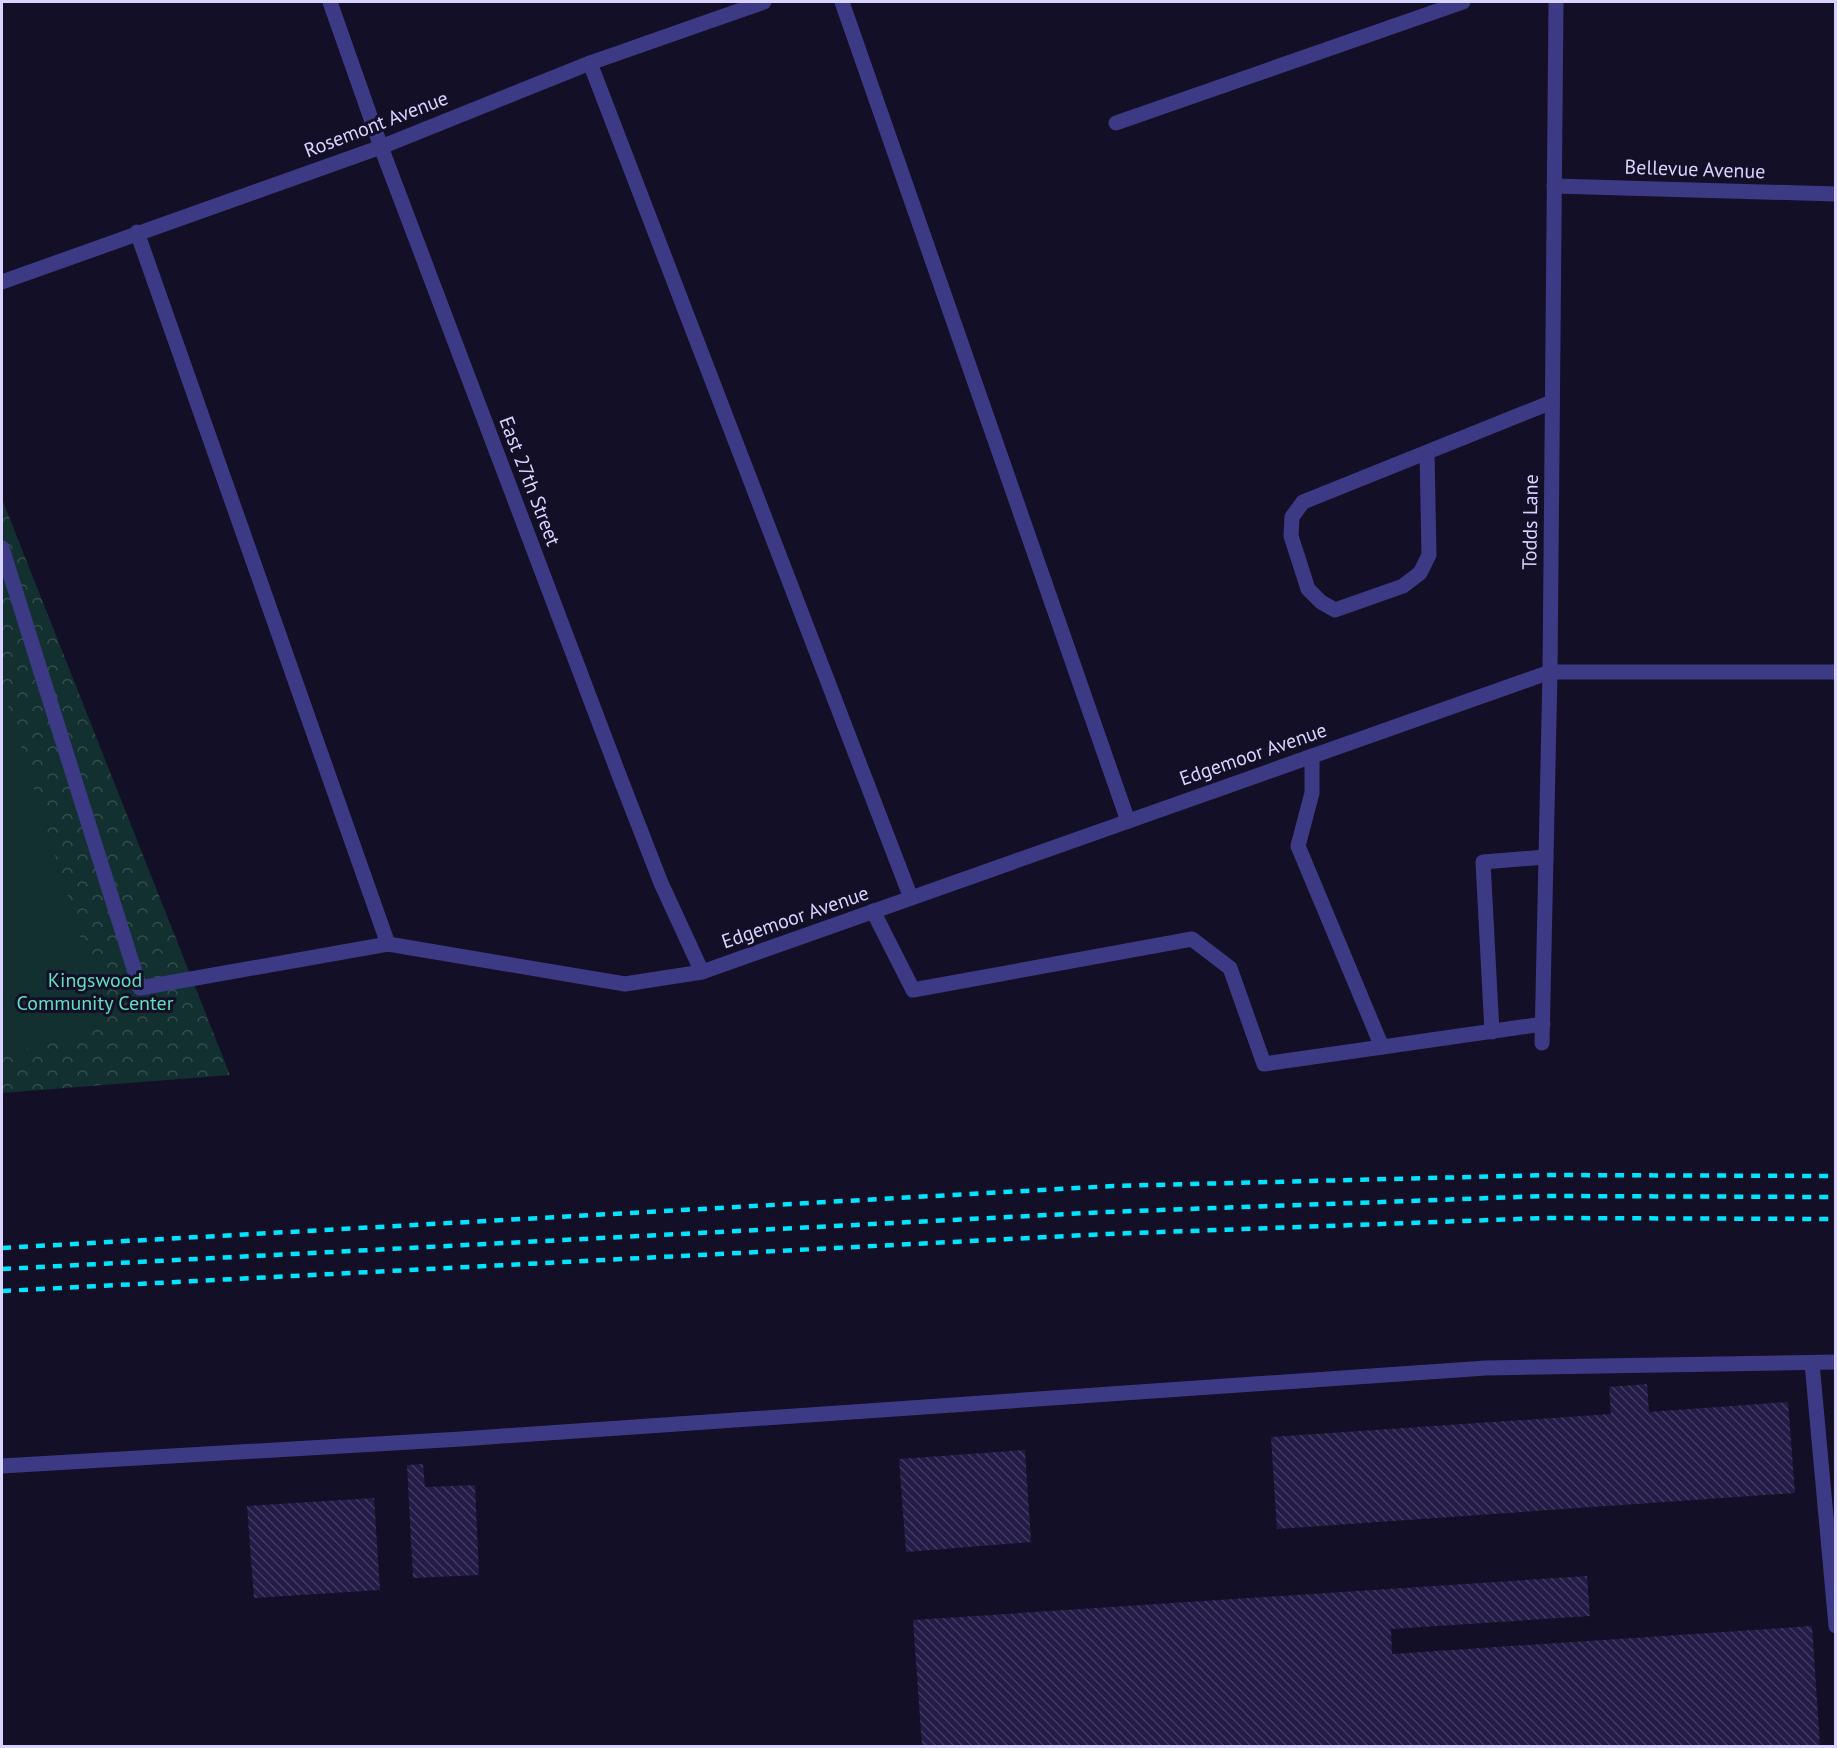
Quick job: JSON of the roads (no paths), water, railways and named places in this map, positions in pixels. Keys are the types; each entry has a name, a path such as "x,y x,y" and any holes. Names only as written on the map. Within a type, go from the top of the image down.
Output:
{"street":[{"name":"East 27th Street","path":"330,2 381,147 661,883 702,972"},
{"name":"Rosemont Avenue","path":"2,282 137,232 381,147 590,63 764,2"},
{"path":"842,2 1128,821"},
{"path":"1116,123 1463,2"},
{"name":"Todds Lane","path":"1542,1043 1550,672 1556,2"},
{"path":"590,63 910,898"},
{"name":"Bellevue Avenue","path":"1554,186 1836,194"},
{"path":"137,232 388,944"},
{"path":"1426,452 1429,555 1420,573 1403,586 1335,610 1321,602 1308,589 1291,536 1292,517 1303,502 1426,452 1552,402"},
{"name":"Edgemoor Avenue","path":"2,548 140,988 388,944 624,984 702,972 1550,672 1836,672"},
{"path":"1312,756 1312,793 1298,846 1382,1047"},
{"path":"1491,1032 1483,862 1546,857"},
{"path":"873,911 913,990 1192,939 1230,968 1264,1064 1543,1024"},
{"path":"2,1466 461,1439 1486,1368 1836,1362"},
{"path":"1812,1363 1832,1545 1836,1626"}],"railway":[{"path":"2,1248 1113,1186 1549,1175 1836,1176"},
{"path":"2,1269 1106,1212 1546,1196 1836,1197"},
{"path":"2,1291 1107,1234 1546,1218 1836,1219"}],"park label":[{"name":"Kingswood Community Center","path":"95,992"}]}
